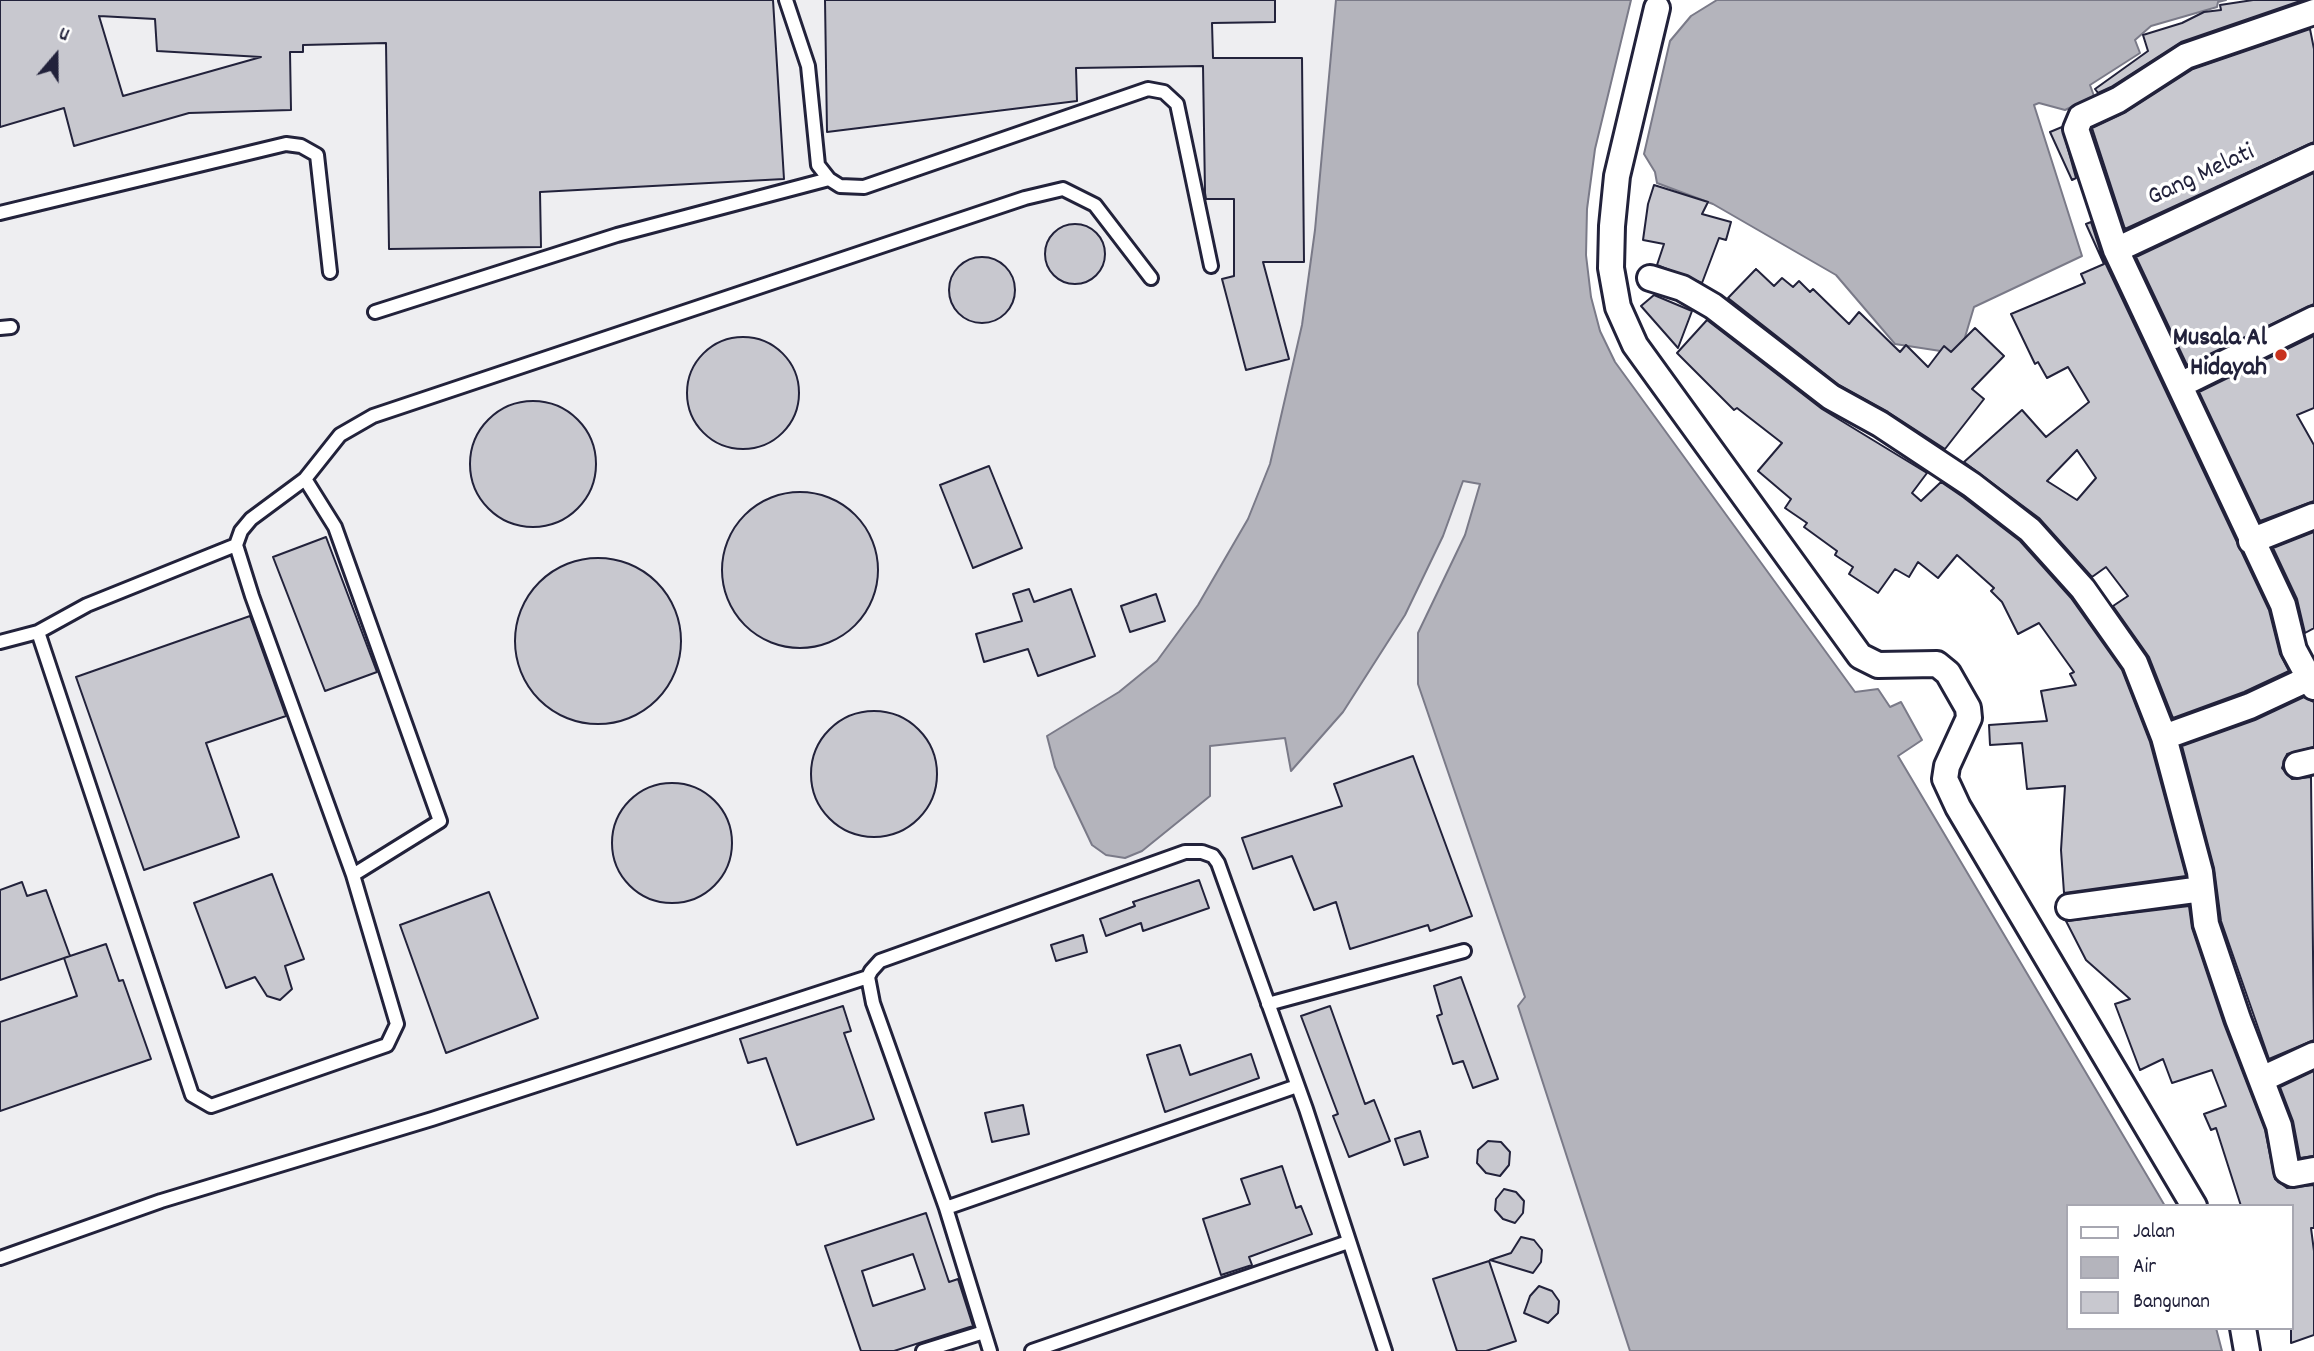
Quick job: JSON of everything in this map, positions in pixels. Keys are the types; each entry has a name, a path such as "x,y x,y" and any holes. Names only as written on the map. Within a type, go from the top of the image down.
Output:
{"street":[{"path":"1657,8 1617,176 1612,226 1611,268 1618,307 1635,345 1860,656 1878,665 1937,664 1948,673 1968,708 1969,718 1947,766 1945,779 1965,818 2193,1204"},
{"path":"2164,737 2313,681 2294,650 2283,605 2116,250 2076,129 2081,117 2118,100 2186,56 2314,12"},
{"name":"Gang Melati","path":"2116,250 2314,157"},
{"path":"1650,278 1682,288 1713,306 1831,397 1935,459 2030,530 2083,589 2135,663 2164,737 2186,813 2202,889 2206,924 2279,1126 2289,1173 2314,1170"},
{"path":"2180,385 2314,319"},
{"path":"2251,541 2314,516"},
{"path":"2069,907 2202,889"},
{"path":"2262,1079 2314,1055"},
{"path":"2243,1330 2247,1351"}],"lane":[{"path":"786,0 808,66 818,165 829,179 840,186 864,187 1148,89 1164,92 1177,104 1211,266"},
{"path":"0,213 286,144 301,146 317,155 330,272"},
{"path":"375,312 617,235 829,179"},
{"path":"38,632 192,1095 211,1106 387,1045 397,1024 353,875 236,545 241,531 251,519 304,479 340,435 373,416 1025,198 1063,188 1096,205 1151,278"},
{"path":"304,479 335,527 440,821 353,875"},
{"path":"0,642 38,632 87,605 236,545"},
{"path":"0,1258 161,1200 432,1119 868,977 880,961 1185,852 1202,852 1213,856 1218,863 1297,1086 1385,1351"},
{"path":"1268,1004 1464,951"},
{"path":"868,977 873,1003 946,1208 990,1351"},
{"path":"946,1208 1297,1086"},
{"path":"1032,1351 1348,1242"},
{"path":"923,1351 984,1332"}],"shaded area":[{"path":"0,0 1336,0 1315,230 1302,325 1270,464 1248,519 1198,605 1157,661 1119,692 1047,736 1092,845 1106,855 1125,858 1210,746 1285,738 1291,770 1405,615 1443,536 1464,480 1480,485 1465,535 1449,567 1525,997 1518,1006 1630,1351 0,1351"}],"water":[{"path":"1336,0 1631,0 1595,149 1587,209 1586,255 1591,297 1600,331 1615,362 1855,692 1878,689 1890,707 1901,702 1922,740 1898,756 2164,1204 2066,1204 2066,1330 2217,1330 2222,1351 1630,1351 1518,1006 1525,997 1418,684 1418,633 1465,535 1480,484 1463,481 1443,536 1405,615 1343,712 1291,771 1285,738 1210,746 1210,796 1142,851 1125,858 1106,855 1092,845 1055,767 1047,736 1119,692 1157,661 1198,605 1248,519 1270,464 1302,325 1315,230"},
{"path":"1717,0 2226,0 2218,2 2217,7 2151,26 2135,40 2140,53 2090,85 2094,96 2065,110 2039,103 2034,105 2082,256 1974,307 1960,354 1895,344 1836,275 1713,204 1657,183 1655,172 1644,154 1670,41 1691,16"}],"building":[{"path":"0,0 773,0 784,179 540,192 541,247 389,249 386,43 303,45 303,52 290,52 291,110 189,113 74,146 64,108 0,127","holes":["99,16 155,19 157,51 261,57 123,96"]},
{"path":"825,0 1275,0 1275,22 1212,23 1213,58 1302,58 1304,262 1263,262 1289,359 1246,370 1222,279 1234,276 1234,199 1206,199 1205,193 1203,66 1076,68 1077,101 827,132"},
{"path":"2253,0 2303,0 2181,42 2111,87 2098,93 2095,89 2148,51 2143,35 2182,23 2204,12 2221,10 2220,5"},
{"path":"2310,29 2314,49 2314,142 2125,229 2092,128 2126,112 2193,69"},
{"path":"2062,127 2076,178 2072,180 2050,132"},
{"path":"2314,173 2314,304 2187,365 2136,257"},
{"path":"1654,185 1708,202 1702,214 1731,222 1726,240 1719,238 1702,283 1657,265 1664,244 1643,240 1648,204"},
{"path":"2091,222 2102,256 2269,610 2280,654 2289,671 2244,692 2173,718 2149,657 2113,606 2128,596 2106,567 2092,577 2039,518 1964,462 2022,410 2046,437 2089,402 2068,367 2047,378 2038,362 2035,364 2011,314 2085,283 2081,274 2104,264 2086,224","holes":["2077,450 2096,478 2077,500 2047,481"]},
{"path":"1069,224 1081,224 1097,232 1103,242 1103,266 1097,276 1081,284 1069,284 1053,276 1045,260 1045,248 1053,232"},
{"path":"982,257 1005,267 1015,290 1005,313 982,323 959,313 949,290 959,267"},
{"path":"1756,269 1774,286 1782,278 1793,287 1799,281 1810,292 1813,289 1849,324 1859,312 1900,352 1906,345 1928,367 1944,346 1951,352 1975,328 2004,356 1972,389 1984,399 1945,449 1888,412 1839,385 1728,298"},
{"path":"1654,295 1692,311 1678,348 1641,306"},
{"path":"1707,320 1822,409 1927,473 1912,493 1921,501 1941,482 1963,497 2020,541 2071,598 2122,670 2150,742 2186,876 2064,893 2061,850 2065,786 2027,789 2022,743 1990,745 1989,725 2047,721 2041,691 2076,685 2070,674 2074,672 2039,623 2018,634 2002,602 1991,591 1994,588 1957,555 1938,578 1918,562 1909,577 1895,569 1878,593 1849,574 1853,567 1835,555 1837,551 1804,527 1807,523 1785,508 1791,499 1758,471 1782,443 1737,408 1734,410 1677,353"},
{"path":"2314,336 2314,408 2297,415 2314,445 2314,501 2260,521 2199,392"},
{"path":"743,337 764,341 783,353 795,372 799,393 795,414 783,433 764,445 743,449 722,445 703,433 691,414 687,393 691,372 703,353 722,341"},
{"path":"533,401 557,406 577,420 591,440 596,464 591,488 577,508 557,522 533,527 509,522 489,508 475,488 470,464 475,440 489,420 509,406"},
{"path":"989,466 1022,548 973,568 940,485"},
{"path":"800,492 830,498 855,515 872,540 878,570 872,600 855,625 830,642 800,648 770,642 745,625 728,600 722,570 728,540 745,515 770,498"},
{"path":"2314,532 2314,628 2305,633 2297,599 2273,548"},
{"path":"326,537 377,672 325,691 273,557"},
{"path":"598,558 630,564 657,582 675,609 681,641 675,673 657,700 630,718 598,724 566,718 539,700 521,673 515,641 521,609 539,582 566,564"},
{"path":"1029,589 1034,602 1071,589 1095,656 1038,676 1028,649 984,662 976,634 1022,621 1013,594"},
{"path":"1156,594 1165,621 1130,632 1121,606"},
{"path":"250,616 286,716 206,743 239,837 144,870 76,677"},
{"path":"2304,697 2314,702 2314,747 2287,754 2282,768 2292,779 2311,777 2314,1040 2269,1059 2221,921 2214,868 2182,746 2255,720"},
{"path":"874,711 898,716 918,730 932,750 937,774 932,798 918,818 898,832 874,837 850,832 830,818 816,798 811,774 816,750 830,730 850,716"},
{"path":"1413,756 1472,916 1430,931 1428,925 1350,949 1336,902 1314,910 1292,856 1253,869 1242,838 1342,806 1334,784"},
{"path":"672,783 695,788 714,801 727,820 732,843 727,866 714,885 695,898 672,903 649,898 630,885 617,866 612,843 617,820 630,801 649,788"},
{"path":"272,874 304,959 285,966 292,989 280,1000 267,996 255,977 226,988 194,903"},
{"path":"1199,880 1209,908 1143,931 1141,923 1106,936 1100,919 1135,906 1133,902"},
{"path":"22,882 27,896 46,890 70,956 0,980 0,890"},
{"path":"489,892 538,1018 446,1053 400,925"},
{"path":"2189,906 2192,928 2224,1024 2265,1130 2275,1179 2287,1188 2314,1185 2314,1228 2311,1228 2314,1251 2314,1335 2291,1343 2293,1204 2240,1204 2216,1128 2211,1130 2204,1114 2226,1106 2212,1070 2172,1083 2163,1059 2140,1070 2115,1004 2130,999 2086,960 2066,921"},
{"path":"1083,935 1087,952 1056,961 1051,945"},
{"path":"106,944 119,981 123,980 151,1059 0,1111 0,1022 77,996 64,958"},
{"path":"1461,977 1498,1079 1473,1088 1463,1061 1453,1064 1437,1016 1442,1014 1434,986"},
{"path":"843,1006 851,1031 844,1033 874,1119 797,1145 766,1058 748,1063 740,1039"},
{"path":"1330,1006 1365,1104 1374,1100 1390,1141 1349,1157 1333,1116 1338,1114 1301,1016"},
{"path":"1180,1045 1190,1075 1251,1054 1259,1078 1165,1112 1147,1055"},
{"path":"2314,1071 2314,1156 2300,1158 2293,1121 2280,1087"},
{"path":"1023,1105 1029,1134 992,1142 985,1113"},
{"path":"1420,1131 1428,1157 1404,1165 1395,1139"},
{"path":"1488,1141 1501,1142 1510,1152 1509,1165 1500,1176 1486,1173 1477,1163 1478,1150"},
{"path":"1282,1166 1296,1208 1301,1206 1312,1234 1249,1257 1252,1265 1221,1275 1203,1219 1250,1204 1241,1179"},
{"path":"1504,1189 1516,1192 1524,1201 1523,1213 1515,1223 1503,1219 1495,1210 1496,1199"},
{"path":"926,1213 949,1282 958,1279 973,1326 894,1351 861,1351 825,1246","holes":["913,1254 925,1289 873,1306 862,1271"]},
{"path":"1521,1237 1534,1240 1542,1250 1541,1262 1533,1273 1490,1260 1511,1253"},
{"path":"1489,1261 1516,1341 1486,1351 1457,1351 1433,1279"},
{"path":"1539,1286 1552,1291 1559,1301 1558,1313 1548,1323 1524,1313 1530,1296"}],"place":[{"name":"Musala Al Hidayah","path":"2281,355"}]}
